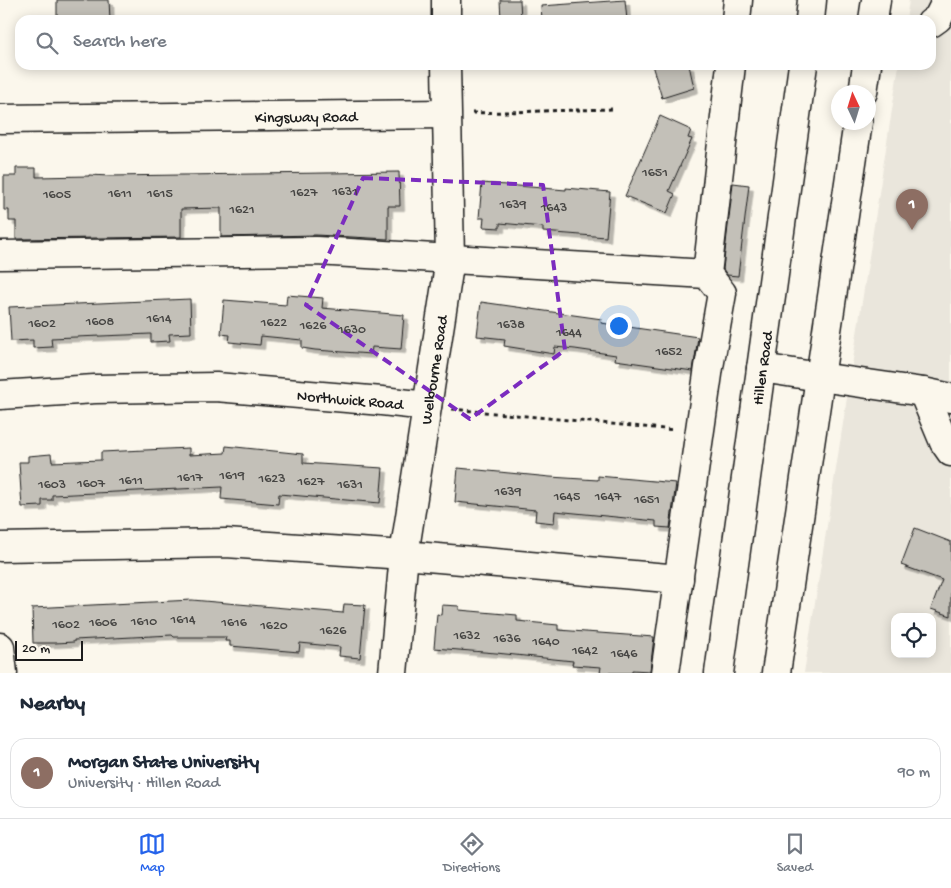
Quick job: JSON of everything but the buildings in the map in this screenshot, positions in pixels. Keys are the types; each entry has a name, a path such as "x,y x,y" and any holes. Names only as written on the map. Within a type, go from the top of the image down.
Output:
{"street":[{"path":"446,0 446,15"},
{"path":"736,15 738,0"},
{"path":"810,15 812,0"},
{"path":"874,15 876,0"},
{"path":"936,19 947,0"},
{"name":"Welbourne Road","path":"393,673 404,555 450,259 446,70"},
{"path":"665,673 722,293 707,274 730,70"},
{"name":"Hillen Road","path":"719,673 802,70"},
{"path":"864,85 866,70"},
{"name":"Kingsway Road","path":"0,119 446,114"},
{"path":"776,673 857,130"},
{"path":"0,255 316,251 707,274"},
{"path":"761,368 923,392 951,398"},
{"name":"Northwick Road","path":"0,395 95,389 216,387 427,406"},
{"path":"923,392 944,442 951,452"},
{"path":"0,547 226,543 404,555 679,578"},
{"path":"0,647 3,673"}],"path":[{"path":"446,114 613,108"},
{"name":"Northwick Road","path":"427,406 700,432"}],"highlighted area":[{"path":"363,178 543,185 565,350 470,419 306,305"}],"shaded area":[{"path":"909,0 951,0 951,673 804,673 898,70 936,70 936,15 907,15"}],"place":[{"name":"Morgan State University","path":"912,230"}]}
